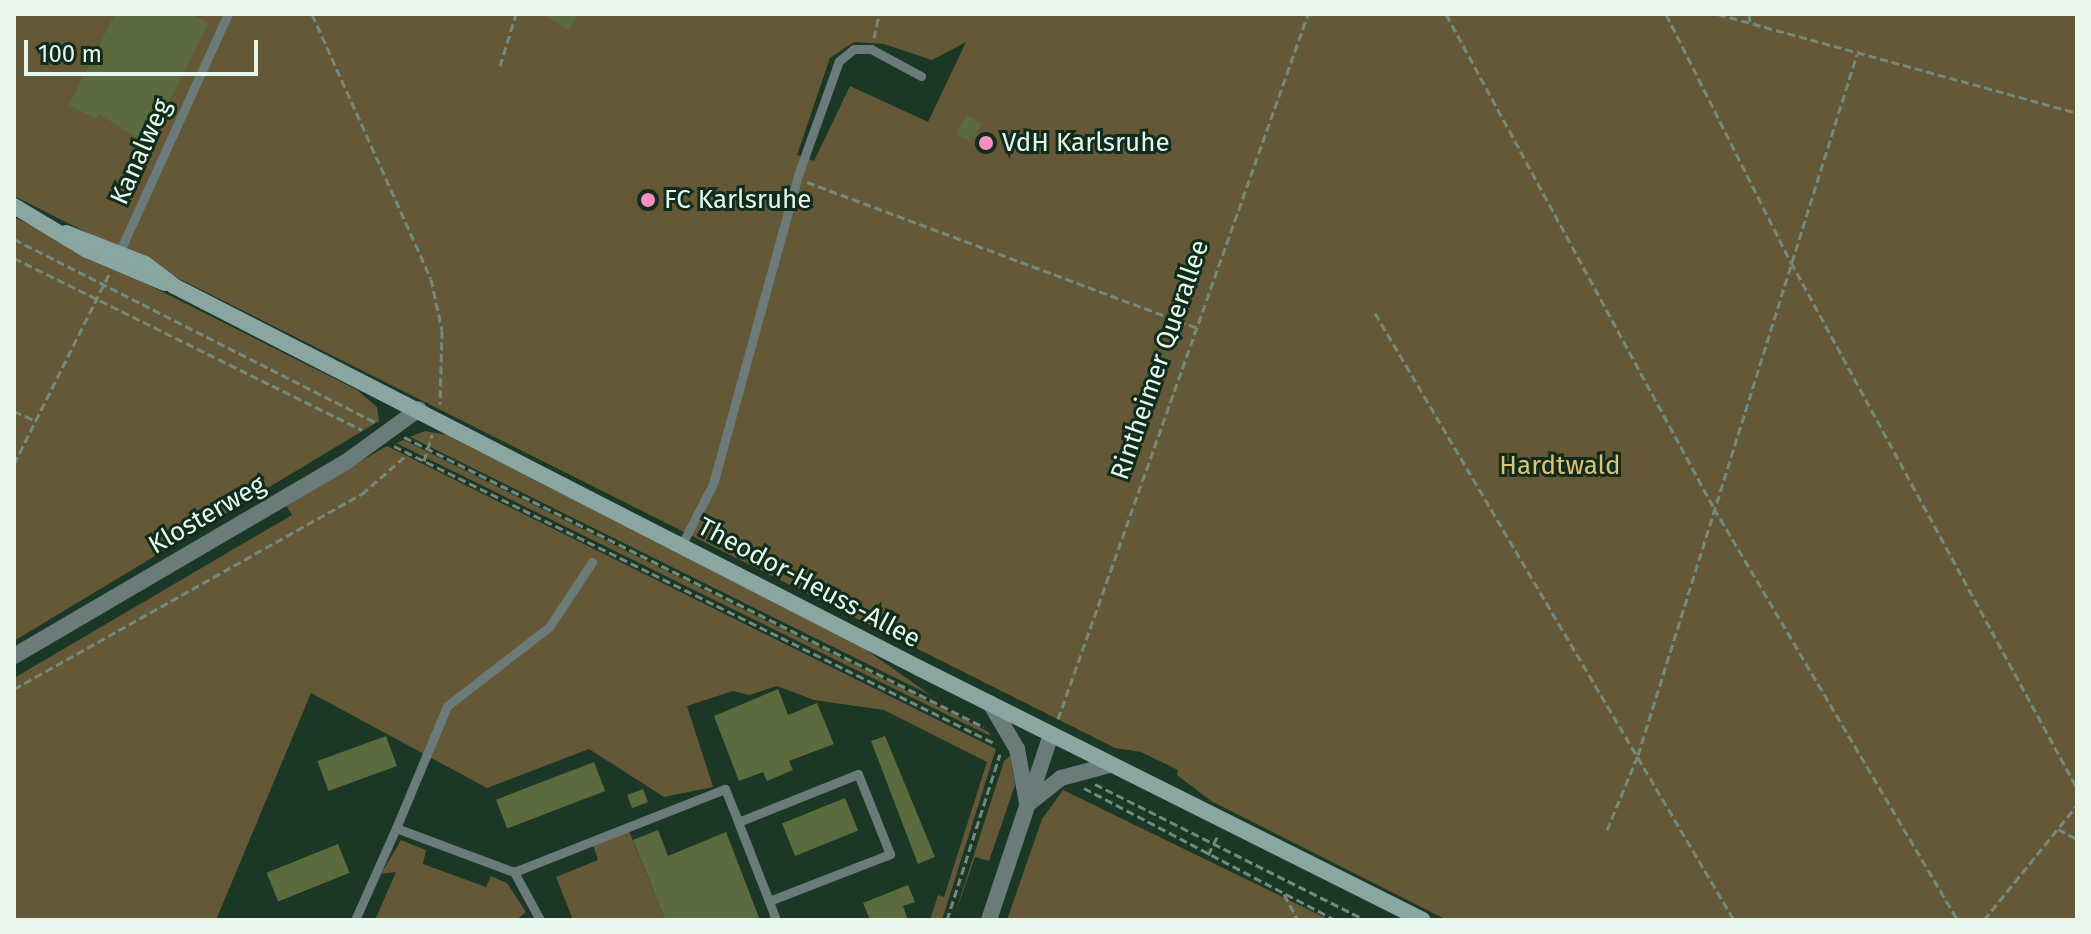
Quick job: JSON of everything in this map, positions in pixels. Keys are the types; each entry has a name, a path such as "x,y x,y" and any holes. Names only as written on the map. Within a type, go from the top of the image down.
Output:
{"main road":[{"name":"Theodor-Heuss-Allee","path":"14,206 419,409 990,703 1054,728 1110,765 1423,920"}],"street":[{"name":"Klosterweg","path":"14,656 387,435 419,409"},
{"path":"990,703 1017,749 1027,805"},
{"path":"989,920 1054,728"},
{"path":"1027,805 1071,774 1110,765"}],"lane":[{"name":"Kanalweg","path":"117,258 228,14"},
{"path":"682,544 713,484 797,178 839,61 854,49 871,49 921,76"},
{"path":"355,920 447,706 549,627 592,562"},
{"path":"738,822 858,774 890,854 769,901"},
{"path":"514,872 725,789 776,920"},
{"path":"396,828 514,872 540,920"}],"path":[{"path":"312,14 431,279 442,330 436,418 424,461"},
{"path":"500,66 516,14"},
{"path":"871,49 879,14"},
{"name":"Rintheimer Querallee","path":"1054,728 1308,14"},
{"path":"1446,14 1714,508 1958,920"},
{"path":"1666,14 1791,262 2077,788"},
{"path":"1718,14 2077,113"},
{"path":"1749,14 1750,23"},
{"path":"1607,830 1638,755 1857,54"},
{"path":"797,178 1197,328"},
{"path":"14,239 387,435 424,461 1003,747"},
{"path":"14,258 387,435 429,449 990,730 1003,747"},
{"path":"14,464 103,284"},
{"path":"1375,313 1734,920"},
{"path":"14,411 36,421"},
{"path":"14,689 362,494 409,453"},
{"path":"947,920 1003,747"},
{"path":"1071,774 1365,920"},
{"path":"1096,797 1335,920"},
{"path":"1984,920 2077,805"},
{"path":"2058,829 2077,839"},
{"path":"1208,855 1217,837"},
{"path":"1284,894 1298,920"}],"green space":[{"name":"Hardtwald","path":"14,14 2077,14 2077,920 1447,920 1211,801 1177,775 1178,770 1141,752 1115,748 14,196","holes":["854,42 884,44 932,60 966,42 928,122 850,86 814,161 797,155 830,58"]},
{"path":"14,217 357,390 377,407 379,421 14,641"},
{"path":"425,431 447,435 865,649 932,696 410,437"},
{"path":"404,440 989,732 990,736 396,443"},
{"path":"387,446 996,749 942,920 930,920 938,895 944,897 987,762 884,710 814,700 777,686 749,695 733,691 687,706 713,787 664,797 589,749 487,788 311,693 216,920 14,920 14,678 292,515 286,505"},
{"path":"1010,756 1015,785 989,861 975,857 953,920 1004,761"},
{"path":"1063,790 1330,920 1007,920 1042,819"},
{"path":"629,831 665,920 573,920 556,877 598,860 593,845"},
{"path":"401,840 426,850 423,864 486,887 491,876 507,883 526,912 516,920 375,920 396,872 381,874"}],"building":[{"path":"115,14 191,14 208,23 147,145 98,113 96,119 69,105"},
{"path":"543,14 578,14 569,30"},
{"path":"967,115 982,124 970,143 956,134"},
{"path":"778,689 788,715 817,703 834,744 789,761 793,770 767,781 763,772 739,781 714,716"},
{"path":"386,736 397,766 328,791 317,761"},
{"path":"885,736 935,857 918,864 871,741"},
{"path":"594,762 605,791 507,829 496,800"},
{"path":"643,789 648,802 632,808 627,795"},
{"path":"845,798 858,830 795,856 782,823"},
{"path":"658,830 668,856 726,832 760,920 665,920 633,840"},
{"path":"338,844 350,873 278,902 267,873"},
{"path":"908,885 915,902 903,906 908,920 870,920 863,903"}],"place":[{"name":"VdH Karlsruhe","path":"986,143"},
{"name":"FC Karlsruhe","path":"648,200"}]}
